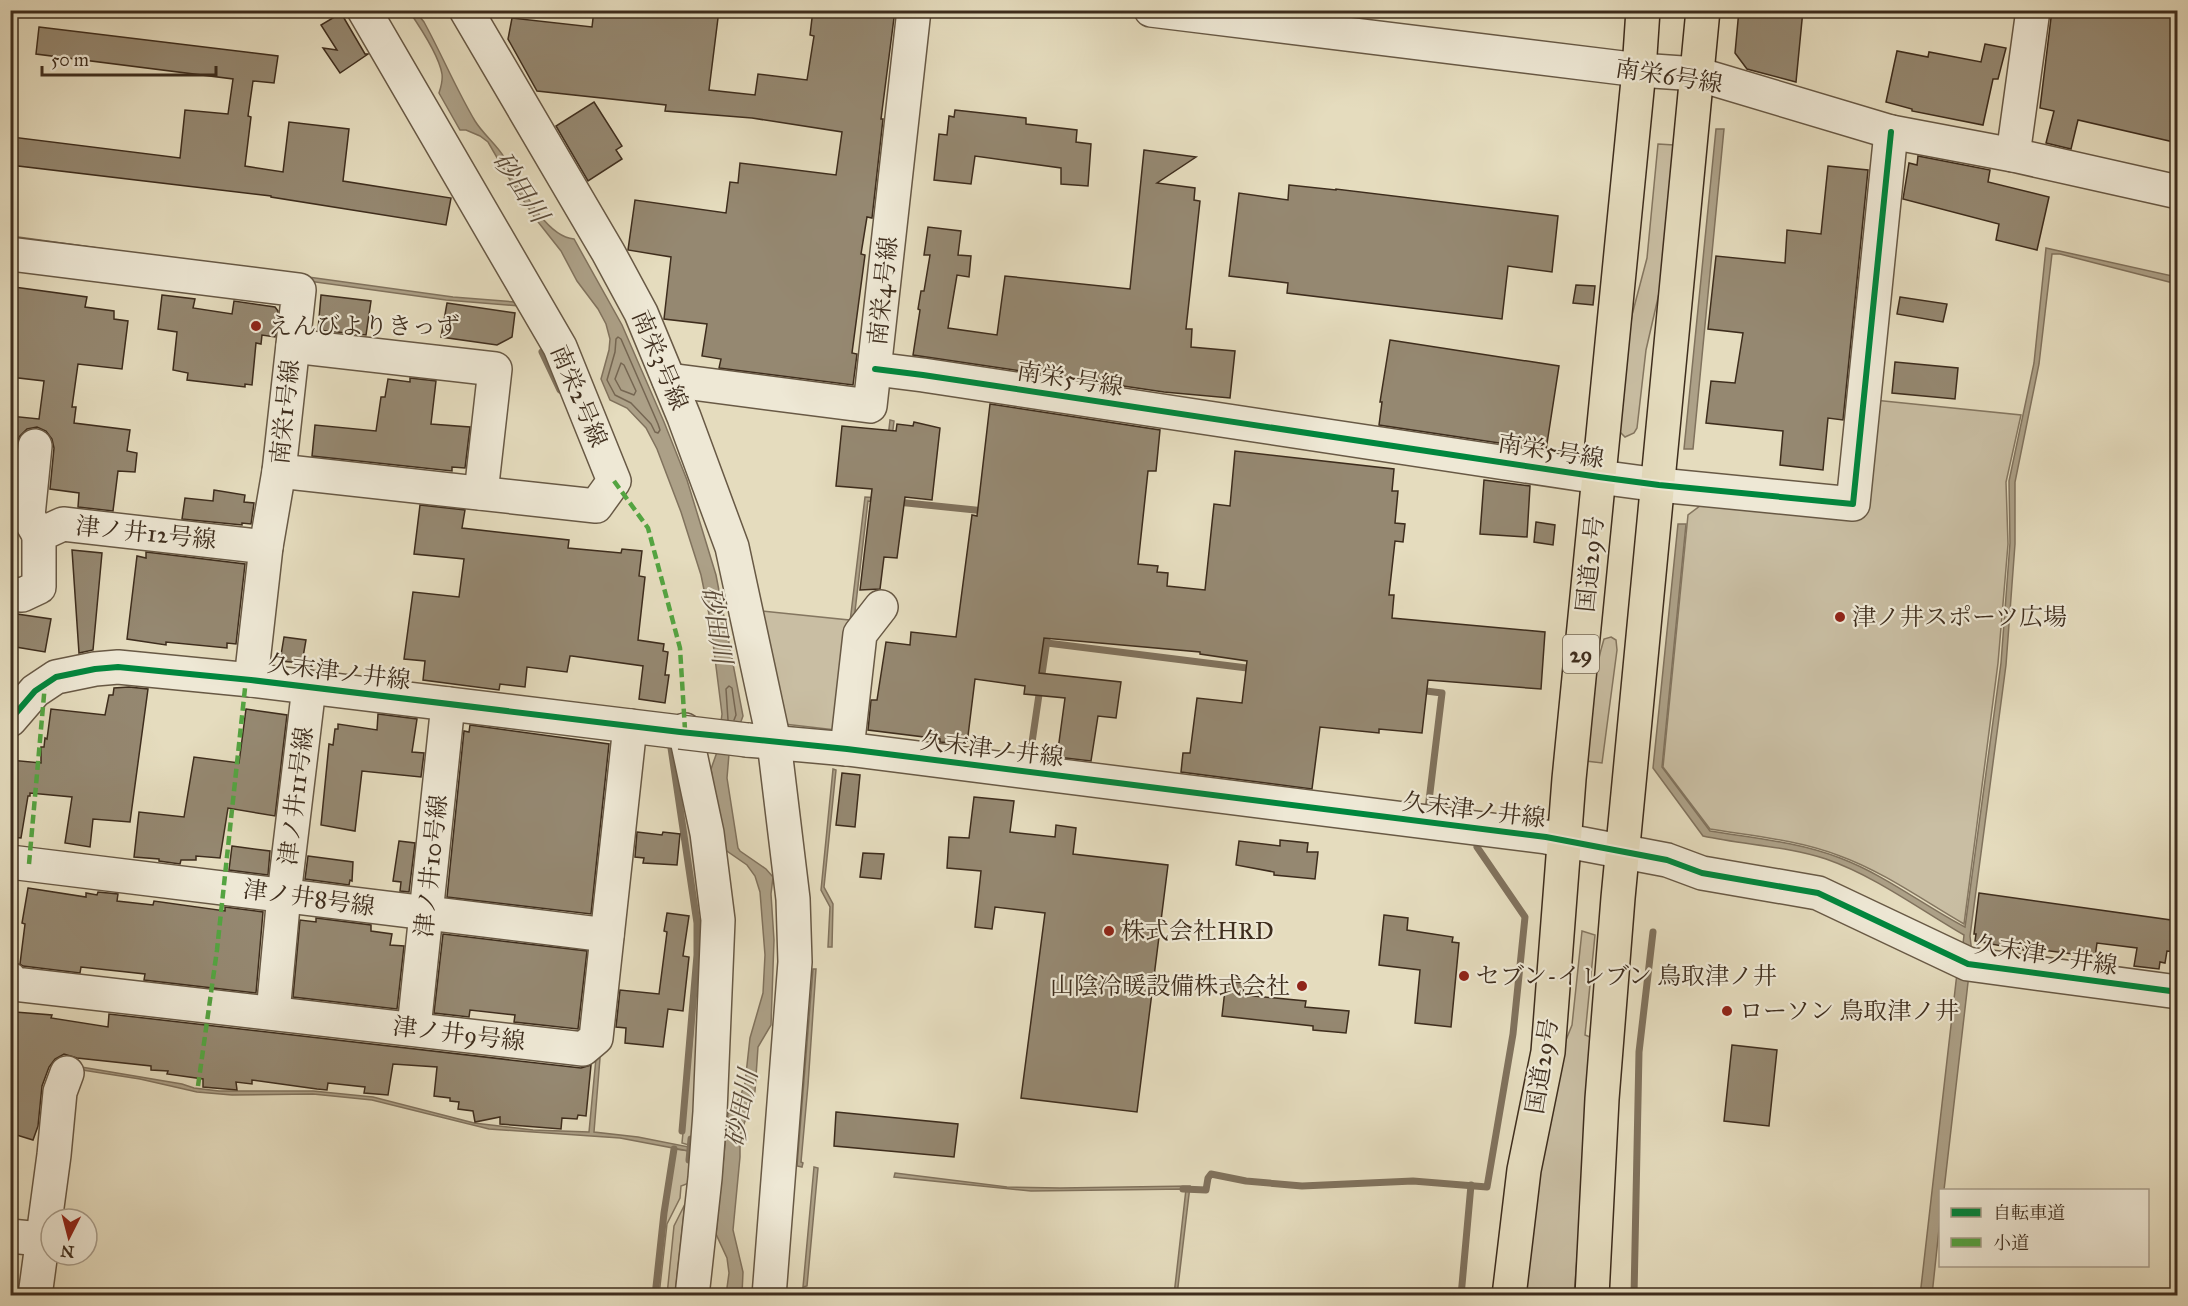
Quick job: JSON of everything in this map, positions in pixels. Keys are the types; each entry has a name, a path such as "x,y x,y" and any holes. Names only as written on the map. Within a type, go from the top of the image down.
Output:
{"highway":[{"name":"国道29号","path":"1509,1296 1524,1170 1548,1052 1564,841 1643,10"},
{"path":"1592,1296 1602,1100 1623,852 1703,10"}],"street":[{"name":"南栄2号線","path":"279,471 596,506 614,481 560,347 364,10"},
{"name":"南栄3号線","path":"466,10 608,252 641,313 669,380 732,547 760,741 793,899 795,962 769,1296"},
{"name":"南栄4号線","path":"669,380 870,406 914,10"},
{"name":"南栄6号線","path":"1151,10 1639,70 1697,74 1891,132 2013,155 2178,192"},
{"path":"2013,155 2033,10"},
{"name":"南栄5号線","path":"875,369 1599,477 1853,504 1891,132"},
{"name":"南栄1号線","path":"10,254 299,290 279,471 266,547 251,680"},
{"path":"293,346 495,369 481,494"},
{"path":"35,446 28,516 39,535"},
{"name":"津ノ井12号線","path":"10,594 22,595 39,587 39,535 63,524 266,547"},
{"path":"847,749 860,634 881,607"},
{"name":"久末津ノ井線","path":"10,720 35,691 57,676 118,667 251,680 630,726 847,749 1546,837 1667,860 1702,873 1818,893 1968,964 2178,992"},
{"name":"津ノ井11号線","path":"273,1013 284,895 309,687"},
{"name":"津ノ井10号線","path":"414,1028 448,704"},
{"name":"津ノ井9号線","path":"10,978 14,984 583,1049 596,1038 630,726"},
{"path":"683,731 707,833 718,920 710,1112 692,1296"},
{"name":"津ノ井8号線","path":"11,865 284,895 607,935"},
{"path":"35,1296 26,1237 54,1155 60,1092 68,1073"},
{"path":"1602,1100 1608,1296"},
{"path":"1493,1296 1513,1253"}],"shaded area":[{"path":"1658,144 1674,145 1666,263 1646,350 1637,428 1634,433 1625,437 1620,432 1625,359 1632,315 1647,258"},
{"name":"津ノ井スポーツ広場","path":"1874,400 2021,415 2006,482 2008,544 1998,663 1964,924 1888,878 1840,856 1792,842 1710,829 1663,767 1688,515 1709,499 1863,515"},
{"path":"761,611 849,620 836,730 784,724"},
{"path":"1611,637 1616,640 1617,650 1602,763 1586,761 1597,669 1604,639"},
{"path":"672,743 711,925 697,1180 681,1186 680,1198 667,1224 659,1295 657,1296 664,1222 675,1149 689,1151 689,1145 682,1143 693,1031 699,922"},
{"path":"1582,931 1595,935 1585,1035 1595,1039 1574,1295 1522,1296 1550,1105 1566,1040 1572,1025"},
{"path":"685,1204 675,1295 667,1295 674,1226"}],"water":[{"name":"砂田川","path":"409,11 415,11 424,22 475,121 501,152 533,206 552,228 563,236 574,239 622,325 687,480 716,575 743,716 729,754 727,778 738,848 773,877 771,894 774,940 771,1025 758,1047 755,1091 740,1136 733,1230 743,1272 742,1295 726,1295 729,1273 727,1258 716,1234 728,1114 740,1097 745,1083 750,1038 763,993 765,955 760,892 755,876 747,865 724,849 711,769 717,752 722,714 710,619 701,575 681,512 657,449 646,428 627,408 610,400 601,379 610,339 606,324 577,281 561,251 535,218 510,180 488,142 466,130 460,130 439,93 442,77 437,58"},
{"path":"1716,129 1724,129 1693,449 1684,449"},
{"path":"11,236 453,297 515,302 520,306 446,300 11,240"},
{"path":"2046,248 2177,277 2177,284 2060,254 2052,254 2039,364 2015,482 2015,544 2006,665 1970,936 1972,954 1962,953 1964,935 1862,874 1826,859 1796,851 1703,836 1653,768 1678,524 1686,524 1662,767 1710,831 1792,844 1840,858 1873,873 1965,927 2001,663 2010,543 2009,481 2034,363"},
{"path":"890,420 894,421 884,503 868,501 841,730 837,730 865,497 881,498"},
{"path":"833,769 836,770 824,887 833,904 832,947 828,947 830,907 821,890"},
{"path":"813,969 816,969 802,1167 797,1166"},
{"path":"1957,973 1969,974 1944,1189 1939,1189 1939,1229 1932,1295 1920,1296"},
{"path":"10,1055 182,1084 194,1088 219,1091 313,1091 373,1097 474,1123 533,1130 589,1132 596,1058 600,1058 594,1132 638,1137 689,1147 689,1151 620,1138 489,1129 372,1100 313,1094 232,1095 197,1092 140,1079 31,1062"},
{"path":"814,1167 818,1168 807,1286 803,1287"},
{"path":"895,1173 1007,1187 1190,1186 1177,1295 1174,1295 1186,1189 1031,1191 894,1177"}],"building":[{"path":"594,10 719,10 709,90 755,95 758,74 807,80 814,36 810,35 813,10 895,10 881,119 883,119 872,218 867,217 861,254 865,255 852,353 857,354 853,385 719,368 721,359 702,356 707,324 664,319 671,257 628,250 635,200 726,213 730,182 738,183 740,163 836,175 842,132 752,118 665,111 666,105 537,91 508,39 512,18 592,27"},
{"path":"1739,10 1803,10 1796,82 1747,69 1735,53"},
{"path":"2052,10 2178,10 2178,143 2078,120 2071,149 2046,143 2054,111 2040,108"},
{"path":"341,13 365,54 368,54 340,73 323,48 337,50 321,25"},
{"path":"39,27 278,56 274,83 253,81 245,166 283,172 289,122 349,129 343,181 451,198 446,225 271,196 10,165 12,137 180,158 185,110 228,114 233,79 36,54"},
{"path":"1985,44 2006,48 1998,79 1993,79 1983,125 1912,111 1912,109 1886,102 1897,51 1928,57 1929,52 1981,62"},
{"path":"594,102 622,146 616,150 622,159 588,181 556,126"},
{"path":"955,110 1026,118 1026,124 1077,130 1076,142 1091,144 1088,186 1061,184 1061,168 975,156 971,184 934,180 939,134 947,135 949,116 954,117"},
{"path":"1144,150 1196,157 1157,183 1195,188 1194,200 1200,201 1186,329 1192,329 1191,347 1235,351 1230,398 1164,392 913,355 921,291 924,291 930,255 924,255 928,227 961,231 958,255 971,256 969,277 957,275 948,328 997,335 1005,276 1130,289"},
{"path":"1918,156 1990,170 1988,182 2049,197 2037,250 1996,240 1999,224 1903,199 1909,163 1917,165"},
{"path":"1828,166 1868,170 1843,420 1828,418 1823,470 1780,465 1783,431 1706,423 1711,381 1735,383 1743,333 1708,329 1716,256 1785,263 1787,230 1821,234"},
{"path":"1289,185 1558,216 1552,272 1508,266 1502,319 1287,293 1288,283 1229,276 1239,193 1288,200"},
{"path":"1576,285 1595,286 1593,305 1573,303"},
{"path":"14,287 87,297 85,307 114,311 114,319 128,321 122,369 78,364 72,407 76,407 74,423 130,430 127,451 137,453 135,472 118,471 113,511 78,507 79,493 50,489 54,448 52,439 46,431 37,427 27,429 16,444 13,482 10,481 10,416 39,419 44,381 10,377 10,318"},
{"path":"162,295 195,299 193,308 232,314 234,301 275,307 278,311 275,337 262,335 261,344 256,343 252,385 245,384 245,387 187,380 188,373 173,370 177,332 158,329"},
{"path":"321,295 371,301 366,335 318,330"},
{"path":"1900,297 1947,304 1943,322 1897,314"},
{"path":"447,303 515,313 512,337 497,345 441,337"},
{"path":"1390,340 1559,366 1546,450 1379,425 1382,402 1380,402"},
{"path":"1895,362 1958,368 1955,399 1892,393"},
{"path":"410,378 436,381 431,424 470,427 465,468 452,467 452,471 312,456 315,425 376,431 381,397 385,397 388,379 410,382"},
{"path":"990,404 1160,430 1156,471 1148,471 1138,564 1158,566 1157,572 1168,573 1167,586 1205,590 1214,504 1230,506 1235,451 1394,469 1392,491 1398,491 1395,523 1405,524 1403,542 1395,541 1389,595 1394,595 1392,618 1545,632 1541,689 1428,680 1422,733 1379,729 1379,733 1320,727 1312,789 1181,772 1183,753 1190,753 1197,698 1242,703 1247,661 1200,654 1200,652 1044,638 1039,673 1121,682 1116,718 1098,716 1091,761 1057,757 1065,698 1024,694 1025,686 975,679 967,744 940,742 940,739 868,730 871,700 877,700 886,642 910,645 911,632 956,637 972,515 977,516"},
{"path":"914,422 940,428 932,500 905,497 897,558 884,557 880,589 860,590 872,489 836,486 842,426 896,431 897,424 913,426"},
{"path":"1484,480 1530,486 1527,537 1480,534"},
{"path":"214,490 245,495 244,502 254,503 251,524 182,519 185,498 213,501"},
{"path":"420,505 465,510 462,528 569,540 568,548 621,553 622,549 642,551 639,576 645,577 638,640 664,644 663,651 668,652 665,675 669,675 665,703 639,699 643,666 572,656 570,656 567,672 527,667 525,687 500,684 499,690 423,680 425,661 404,659 413,592 459,597 464,559 414,554"},
{"path":"1536,522 1555,525 1553,545 1534,542"},
{"path":"72,550 102,553 93,650 79,653"},
{"path":"146,552 245,564 236,644 227,643 227,648 166,642 166,645 127,639 137,556 146,558"},
{"path":"10,613 51,619 45,652 10,646"},
{"path":"284,637 306,640 302,663 280,661"},
{"path":"114,688 148,689 130,822 93,819 90,847 65,843 72,797 30,793 21,838 10,837 10,760 41,763 41,747 44,747 45,738 47,739 51,709 105,715 109,695 113,695"},
{"path":"246,709 287,715 275,816 228,808 220,858 196,856 196,860 181,860 180,864 134,857 139,812 184,817 194,757 239,763"},
{"path":"378,714 417,719 412,752 424,753 421,777 362,771 355,831 321,825 329,744 333,745 335,729 338,729 338,724 377,730"},
{"path":"470,725 609,744 591,914 447,897 464,731 469,732"},
{"path":"842,773 860,775 855,827 836,825"},
{"path":"974,797 1014,801 1010,832 1055,837 1056,825 1076,828 1073,854 1168,865 1137,1112 1021,1098 1045,913 995,907 992,929 975,927 981,871 947,868 949,837 969,838"},
{"path":"637,832 662,835 663,832 680,834 677,865 643,863 644,858 635,857"},
{"path":"1280,840 1308,843 1307,852 1318,852 1315,879 1274,875 1274,872 1236,865 1239,841 1280,846"},
{"path":"399,841 415,843 409,892 400,891 401,882 393,881"},
{"path":"232,846 270,851 268,875 229,870"},
{"path":"863,853 884,854 881,879 860,877"},
{"path":"308,856 353,862 352,881 350,880 349,885 305,879"},
{"path":"28,888 86,897 86,893 118,894 117,901 153,905 154,901 225,911 225,907 263,912 256,993 144,980 145,974 81,967 80,973 23,966 20,964 25,924 22,923"},
{"path":"1979,893 2178,921 2178,952 2167,951 2165,963 2160,962 2159,969 2134,966 2137,948 2097,943 2095,957 2035,949 2034,952 1975,941"},
{"path":"667,913 689,916 683,956 689,957 683,1011 668,1009 663,1047 625,1043 626,1028 616,1027 620,990 659,994 667,932 664,931"},
{"path":"1384,915 1408,918 1407,930 1453,937 1452,942 1459,943 1451,1027 1415,1023 1420,970 1379,965"},
{"path":"316,918 371,925 371,931 392,934 390,945 404,946 397,1009 293,997 300,920 316,922"},
{"path":"443,934 587,951 578,1029 514,1022 515,1015 470,1010 469,1017 434,1013"},
{"path":"1226,981 1244,983 1243,995 1306,1001 1305,1007 1349,1011 1346,1033 1313,1030 1313,1026 1222,1016"},
{"path":"15,1012 52,1015 51,1018 108,1027 109,1014 581,1068 591,1065 586,1116 578,1115 577,1119 562,1118 561,1129 500,1124 500,1117 475,1122 473,1111 458,1109 459,1102 434,1096 437,1067 393,1064 388,1095 364,1093 365,1087 328,1083 327,1090 252,1080 252,1084 236,1082 237,1090 203,1087 203,1079 167,1074 168,1071 151,1070 151,1066 77,1058 64,1054 55,1059 49,1067 42,1086 38,1126 33,1140 10,1133 10,1041 13,1041"},
{"path":"1732,1045 1777,1050 1769,1126 1724,1121"},
{"path":"836,1112 958,1124 954,1157 834,1146"}],"waterway":[{"path":"542,352 560,390"},
{"path":"897,502 985,511"},
{"path":"1030,756 1047,640"},
{"path":"1047,643 1255,669"},
{"path":"1418,690 1442,693 1428,809"},
{"path":"671,748 697,923 697,955 682,1131"},
{"path":"1183,1189 1206,1190 1211,1174 1246,1181 1302,1186 1413,1181 1487,1187 1513,1034 1525,917 1477,847"},
{"path":"1634,1296 1639,1052 1653,932"},
{"path":"689,1160 691,1139"},
{"path":"655,1296 674,1149"},
{"path":"1461,1296 1471,1185"}],"marked path":[{"path":"614,481 648,528 680,648 685,730"},
{"path":"198,1086 217,950 246,679"},
{"path":"29,864 45,684"}],"cycle path":[{"path":"875,369 1599,477 1853,504 1891,132"},
{"path":"10,720 35,691 56,677 118,667 251,680 680,732 847,749 1546,837 1667,860 1702,873 1818,893 1968,964 2178,992"}],"place":[{"name":"えんびよりきっず","path":"256,326"},
{"name":"津ノ井スポーツ広場","path":"1840,617"},
{"name":"株式会社HRD","path":"1109,931"},
{"name":"セブン-イレブン 鳥取津ノ井","path":"1464,976"},
{"name":"山陰冷暖設備株式会社","path":"1302,986"},
{"name":"ローソン 鳥取津ノ井","path":"1727,1011"}]}
